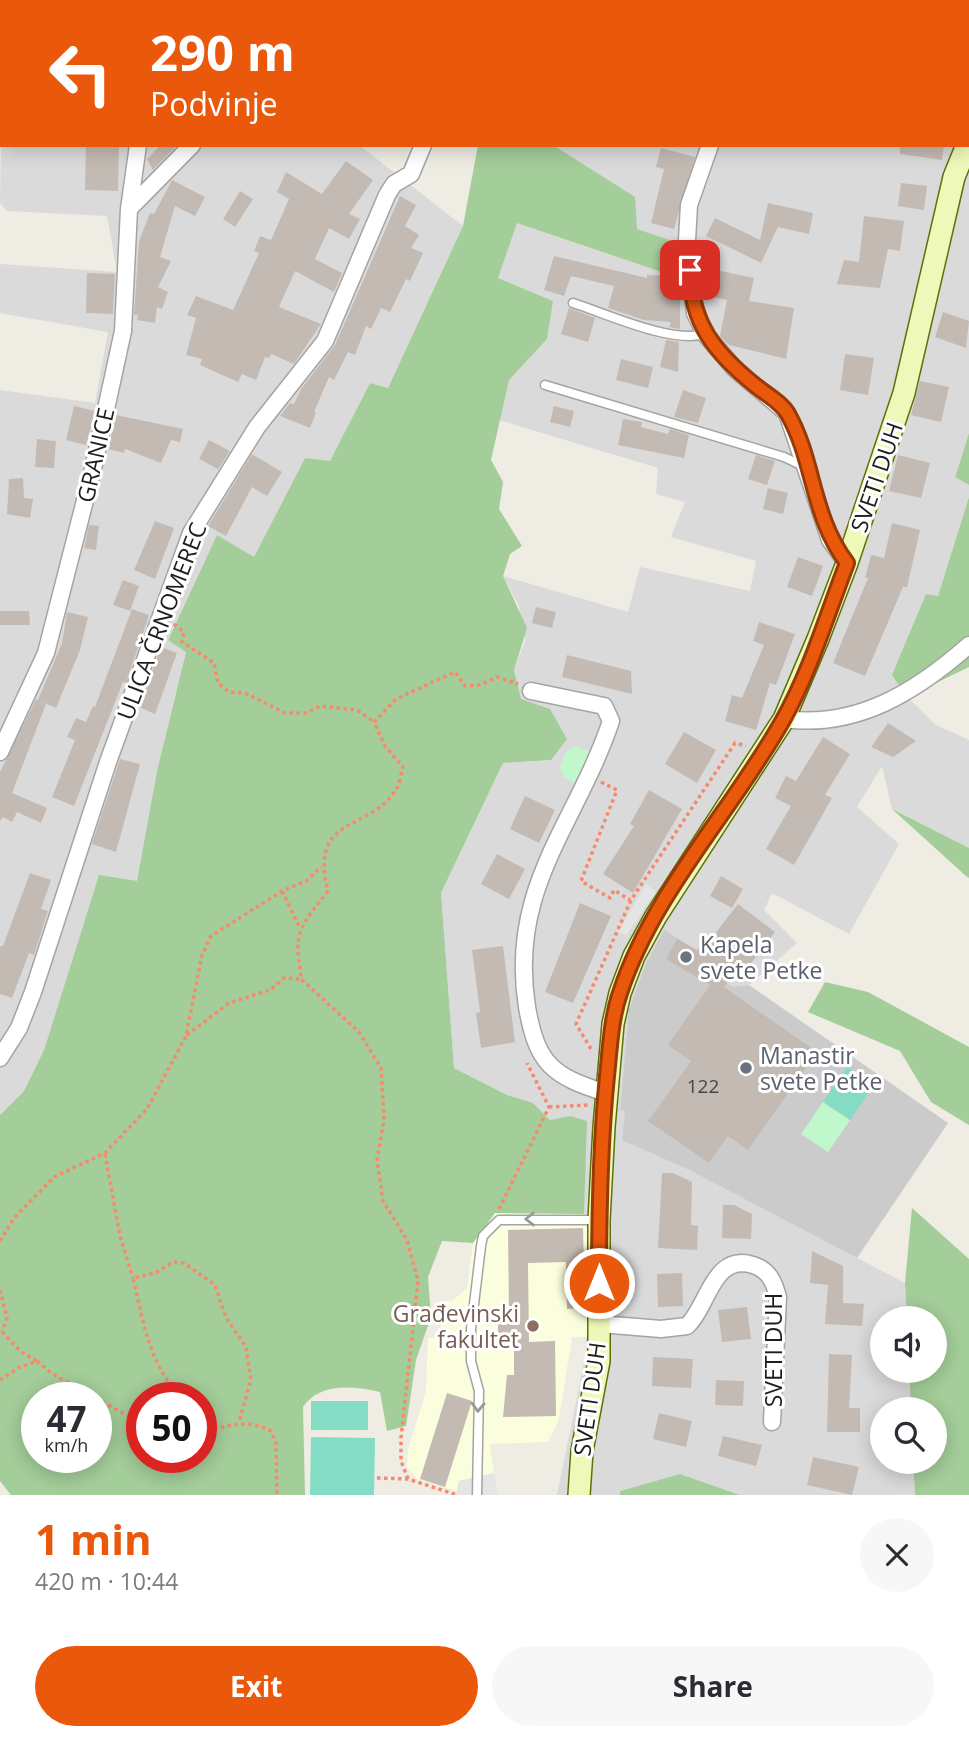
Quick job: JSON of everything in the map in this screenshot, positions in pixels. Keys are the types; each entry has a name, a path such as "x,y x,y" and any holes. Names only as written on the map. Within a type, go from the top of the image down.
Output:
{"main road":[{"name":"SVETI DUH","path":"579,1495 582,1451 597,1375 600,1324 598,1098 614,1013 634,956 656,916 784,719 847,563 904,393 954,177 966,147"}],"street":[{"name":"GRANICE","path":"0,752 46,653 93,470 123,331 129,209 138,147"},
{"path":"129,209 190,147"},
{"name":"ULICA ČRNOMEREC","path":"0,1058 19,1028 30,1002 160,611 204,510 257,427 326,341 387,195 394,184 411,174 422,147"},
{"path":"709,147 689,205 687,240 695,313 705,334 735,369 787,413 830,540 847,563"},
{"path":"784,719 801,722 827,719 875,708 901,698 936,674 969,645"},
{"path":"531,691 604,706 609,713 608,730 532,898 523,949 523,977 535,1047 555,1073 598,1098"},
{"name":"SVETI DUH","path":"600,1324 662,1329 687,1326 698,1313 713,1281 727,1267 744,1263 763,1270 772,1278 778,1297 772,1422"}],"lane":[{"path":"573,303 659,331 692,338 705,334"},
{"path":"545,386 785,457 806,468"},
{"path":"477,1495 479,1391 471,1362 471,1329 481,1247 492,1224 507,1219 599,1220"}],"path":[{"path":"0,1241 14,1218 54,1177 105,1153 147,1109 186,1036 202,956 211,936 282,891 306,881 321,867 337,830 381,806 397,788 403,766 385,746 373,722 357,710 320,706 306,713 285,713 245,693 229,692 218,683 214,663 183,642 184,632 160,611"},
{"path":"373,722 396,699 455,672 465,686 480,685 497,677 531,691"},
{"path":"586,775 617,790 581,881 610,898 614,890 631,900"},
{"path":"300,928 328,891 321,867"},
{"path":"282,891 300,928 298,953 301,979"},
{"path":"186,1036 229,1003 270,990 284,978 301,979 359,1032 381,1068 384,1120 377,1160 383,1201 407,1240 418,1281 401,1438 401,1461 408,1479"},
{"path":"531,1055 527,1067 549,1107"},
{"path":"549,1107 598,1098"},
{"path":"492,1224 549,1107"},
{"path":"105,1153 120,1236 133,1278 147,1344 167,1382"},
{"path":"133,1278 155,1273 173,1262 184,1264 215,1285 226,1318 246,1347 251,1380 239,1422"},
{"path":"0,1290 7,1318 1,1333 21,1352 51,1373 126,1415"},
{"path":"0,1380 18,1368 37,1361"},
{"path":"217,1429 239,1422 259,1425 271,1431 276,1443 277,1495"},
{"path":"377,1478 408,1479 457,1495"},
{"path":"436,1495 438,1489"}],"shaded area":[{"path":"1,147 362,147 463,226 388,388 370,383 330,461 305,458 254,557 217,535 168,639 186,651 157,771 137,882 99,875 44,1050 24,1091 0,1115 0,390 95,403 108,332 0,313 0,264 117,272 107,216 7,211 0,203"},
{"path":"556,147 969,147 969,433 955,476 969,485 969,497 938,596 926,594 907,697 936,725 969,740 969,848 892,809 882,766 857,807 899,844 849,934 772,893 764,910 797,943 749,985 733,987 699,967 706,955 664,931 646,963 629,1009 620,1110 625,1111 623,1140 689,1170 905,1283 906,1306 870,1306 870,1383 910,1383 910,1397 870,1397 870,1474 914,1474 915,1495 740,1495 680,1474 620,1491 620,1495 557,1495 586,1353 583,1228 570,1116 550,1120 533,1103 507,1095 454,1068 441,893 503,763 551,760 550,709 521,700 514,670 525,641 519,606 503,576 628,612 640,567 750,591 756,561 671,537 685,502 656,494 658,468 499,420 509,380 547,339 552,301 498,278 517,222 671,274 670,241 637,229 601,176"},
{"path":"646,884 656,891 626,936 618,932"},
{"name":"Manastir svete Petke","path":"664,930 706,956 700,967 733,987 749,985 948,1123 857,1258 689,1170 622,1140 625,1111 620,1110 629,1009 646,963"},
{"path":"530,1211 588,1214 589,1337 572,1337 559,1419 548,1442 490,1444 494,1473 459,1481 457,1491 417,1479 407,1467 408,1450 426,1391 428,1338 441,1337 442,1301 452,1301 467,1288 473,1243 495,1213"},
{"path":"494,1473 498,1495 456,1495 459,1481"}],"green space":[{"path":"478,147 556,147 635,197 637,229 672,241 668,254 671,275 517,223 498,278 553,301 547,339 509,380 491,460 503,482 499,509 522,546 510,554 503,576 527,628 514,670 521,699 550,709 567,739 551,760 503,763 441,893 454,1068 507,1095 533,1103 550,1120 570,1116 587,1121 584,1214 495,1213 473,1243 442,1241 428,1277 431,1317 416,1360 406,1426 387,1431 380,1392 338,1388 319,1393 310,1399 303,1407 305,1495 11,1495 0,1481 0,1115 24,1091 44,1050 99,875 137,881 157,771 186,652 168,640 217,535 254,557 305,458 330,461 370,383 388,388 463,226"},
{"path":"969,433 969,485 955,477"},
{"path":"969,497 969,667 907,697 892,675 926,594 938,596"},
{"path":"575,746 590,751 575,783 564,777 560,768 565,753"},
{"path":"892,809 969,848 969,878 966,876"},
{"path":"825,982 868,992 969,1047 969,1125 931,1102 900,1051 808,1012"},
{"path":"847,1067 874,1085 850,1120 823,1102"},
{"path":"823,1102 850,1120 828,1152 801,1134"},
{"path":"912,1208 969,1259 969,1495 915,1495 914,1474 947,1474 947,1397 910,1397 910,1383 947,1383 947,1306 906,1306 905,1283"},
{"path":"311,1401 368,1401 368,1430 311,1430"},
{"path":"311,1437 375,1438 374,1495 310,1495"},
{"path":"680,1474 740,1495 620,1495 620,1491"}],"building":[{"path":"86,147 119,147 118,191 85,190"},
{"path":"159,147 175,147 153,170 147,159"},
{"path":"900,147 944,147 942,160 900,154"},
{"path":"661,148 695,157 674,229 651,223 664,169 656,167"},
{"path":"346,161 373,180 349,214 360,219 349,239 329,228 315,259 342,273 334,292 295,271 279,307 321,324 294,364 271,354 269,358 265,357 256,380 242,374 238,382 200,365 202,359 186,355 196,318 187,315 196,296 233,310 259,253 254,251 260,236 271,240 289,199 277,192 286,172 322,194"},
{"path":"172,180 205,197 195,216 175,206 160,257 171,261 158,287 168,292 162,309 157,307 155,323 137,320 138,315 134,315 139,241 150,213 154,214"},
{"path":"901,183 927,186 924,210 898,206"},
{"path":"240,191 253,199 235,227 223,219"},
{"path":"400,196 416,205 405,226 419,235 411,248 423,253 410,281 406,279 390,312 381,308 371,329 366,326 355,355 348,352 334,380 329,377 310,428 280,416 290,403 294,404 301,389 335,345"},
{"path":"768,203 813,213 809,234 778,227 761,263 706,236 715,218 760,240"},
{"path":"864,216 904,221 900,251 888,249 880,288 837,284 844,260 859,262"},
{"path":"554,256 647,278 647,275 680,276 680,329 669,327 671,322 644,320 608,308 614,286 571,276 564,296 544,290"},
{"path":"711,269 754,278 749,301 794,308 786,359 729,345 720,336 727,300 705,295"},
{"path":"87,273 115,274 113,314 86,313"},
{"path":"569,308 595,318 588,342 561,334"},
{"path":"943,312 969,321 966,348 935,337"},
{"path":"666,340 679,342 678,372 660,367"},
{"path":"845,354 874,358 868,395 840,390"},
{"path":"621,359 653,367 648,388 616,380"},
{"path":"920,381 949,387 941,422 911,415"},
{"path":"683,390 706,398 698,423 674,417"},
{"path":"74,406 95,411 86,445 66,440"},
{"path":"554,406 574,411 570,427 550,422"},
{"path":"116,415 183,429 180,442 171,440 161,463 125,449 124,453 108,449"},
{"path":"623,419 642,422 641,427 668,434 670,429 689,435 684,458 618,445"},
{"path":"37,439 56,441 54,468 35,467"},
{"path":"209,440 230,451 218,469 199,459"},
{"path":"252,454 282,472 267,496 252,487 226,536 208,526"},
{"path":"756,455 775,461 767,485 748,479"},
{"path":"898,455 930,463 921,498 889,491"},
{"path":"23,478 24,498 33,499 30,518 7,514 9,479"},
{"path":"768,488 788,493 783,514 763,509"},
{"path":"155,521 174,528 155,579 134,570"},
{"path":"892,523 920,530 907,587 903,587 865,676 833,663 868,578 865,578 871,555 884,558"},
{"path":"89,525 99,526 96,550 84,548"},
{"path":"798,557 823,566 812,596 787,587"},
{"path":"123,580 139,586 130,611 113,605"},
{"path":"536,607 556,612 552,628 532,623"},
{"path":"132,609 149,615 126,683 123,682 74,806 52,797 75,740 67,737 76,718 86,722 93,706 95,707"},
{"path":"0,611 29,611 30,625 0,625"},
{"path":"67,612 88,617 80,650 56,708 38,700 62,643"},
{"path":"759,622 795,634 776,685 770,683 756,730 725,721 732,695 742,698 764,645 753,641"},
{"path":"161,647 177,653 155,714 139,707"},
{"path":"567,655 631,671 632,694 562,677"},
{"path":"36,699 46,704 12,793 47,808 41,823 17,812 12,822 3,817 0,821 0,772"},
{"path":"888,723 916,741 893,757 871,747"},
{"path":"684,732 716,750 697,783 665,764"},
{"path":"823,737 850,754 825,795 832,798 794,865 766,849 791,806 775,798 786,776 796,781"},
{"path":"120,759 140,764 116,852 92,844"},
{"path":"649,790 682,809 633,893 603,874 634,826 630,824"},
{"path":"525,796 555,810 539,843 510,829"},
{"path":"497,854 525,869 509,899 481,884"},
{"path":"30,873 51,880 41,909 48,911 34,955 29,953 12,998 0,994 0,946 3,946"},
{"path":"721,876 743,889 732,908 710,896"},
{"path":"580,903 611,916 573,1003 545,992"},
{"path":"738,904 775,932 748,967 742,962 724,987 817,1052 748,1150 728,1136 709,1163 648,1121 691,1061 668,1045 710,985 666,959 677,939 697,950 707,936 711,939"},
{"path":"503,946 515,1042 481,1048 476,1013 480,1012 472,950"},
{"path":"662,1173 673,1173 692,1182 691,1225 698,1226 697,1250 658,1248"},
{"path":"723,1205 734,1205 752,1214 751,1239 722,1238"},
{"path":"583,1228 585,1308 567,1309 566,1262 528,1263 529,1342 555,1341 556,1416 503,1417 507,1375 514,1375 514,1337 498,1337 498,1313 509,1313 508,1230"},
{"path":"812,1251 843,1266 843,1303 864,1304 862,1326 825,1324 828,1285 810,1283"},
{"path":"682,1273 683,1306 658,1307 657,1274"},
{"path":"747,1307 751,1339 722,1342 718,1310"},
{"path":"829,1354 852,1355 849,1408 860,1408 860,1432 827,1432"},
{"path":"653,1357 693,1359 691,1388 652,1386"},
{"path":"716,1380 744,1381 743,1406 715,1405"},
{"path":"447,1393 472,1401 445,1487 420,1479"},
{"path":"659,1413 692,1421 686,1447 653,1439"},
{"path":"723,1436 762,1445 756,1466 718,1456"},
{"path":"813,1457 859,1467 852,1495 807,1485"}],"place":[{"name":"Kapela svete Petke","path":"686,957"},
{"name":"Manastir svete Petke","path":"746,1068"},
{"name":"Građevinski fakultet","path":"533,1326"}],"route":[{"path":"599,1283 599,1220 606,1093 614,1013 620,993 634,956 656,916 784,719 847,563 830,540 787,413 735,369 705,334 695,313 690,270"}]}
